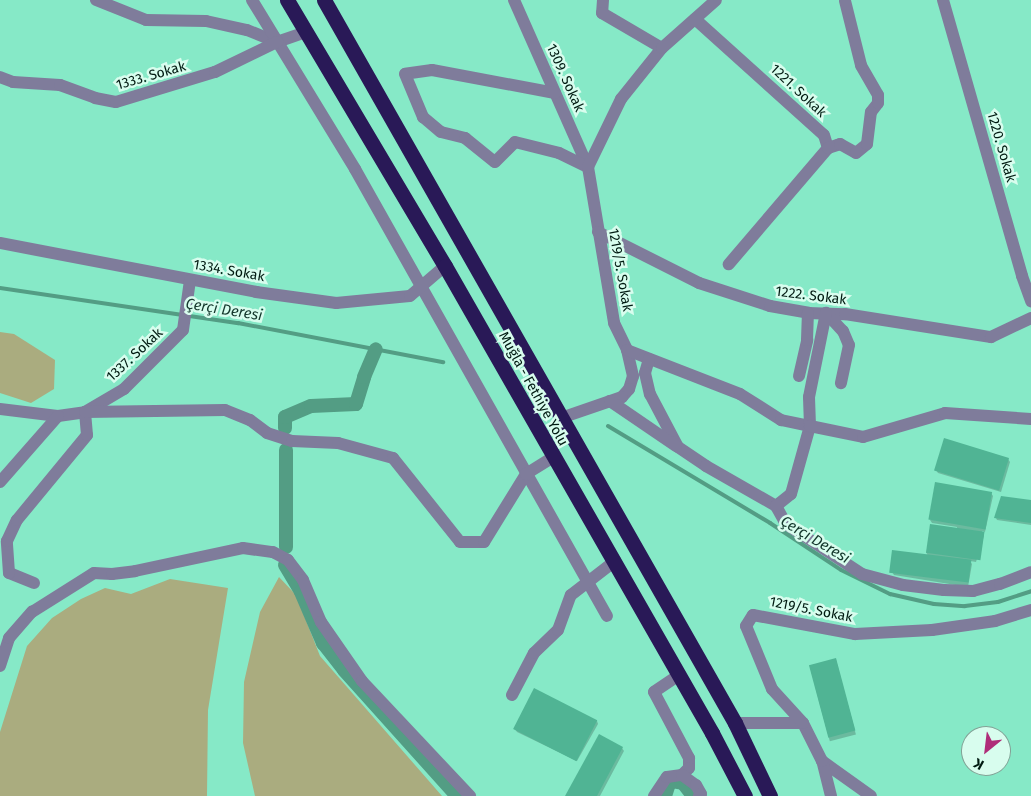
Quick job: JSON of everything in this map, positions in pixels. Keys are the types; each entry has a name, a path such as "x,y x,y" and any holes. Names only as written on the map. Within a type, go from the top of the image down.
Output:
{"highway":[{"name":"Muğla - Fethiye Yolu","path":"287,0 445,266 553,457 615,561 745,796"},
{"name":"Muğla - Fethiye Yolu","path":"324,0 735,723 770,796"}],"street":[{"path":"96,0 146,20 206,21 247,30 277,42"},
{"path":"252,0 355,169 606,616"},
{"name":"1309. Sokak","path":"514,0 588,167"},
{"path":"603,0 602,13 662,48"},
{"path":"555,93 432,70 405,74 423,117 440,132 465,138 494,162 515,142 559,154 588,167 621,99 662,48 716,0"},
{"name":"1220. Sokak","path":"943,0 1031,302"},
{"path":"729,264 828,148 840,144 856,153 867,144 869,138 868,125 871,112 878,103 878,95 861,65 844,1"},
{"name":"1221. Sokak","path":"694,19 824,135 828,148"},
{"name":"1333. Sokak","path":"0,77 13,82 60,85 95,98 116,102 215,72 277,42 306,32"},
{"name":"1219/5. Sokak","path":"561,418 622,397 629,389 633,376 627,350 614,323 588,167"},
{"name":"1222. Sokak","path":"598,232 699,283 770,306 808,313 826,313 991,337 1031,318"},
{"name":"1334. Sokak","path":"0,243 190,280 336,303 410,296 445,266"},
{"name":"1337. Sokak","path":"0,409 58,416 85,412 124,389 183,330 190,280"},
{"path":"799,376 807,340 808,313"},
{"path":"826,313 843,331 849,345 841,383"},
{"path":"776,506 791,494 810,426 809,397 826,313"},
{"path":"627,350 740,394 782,420 863,437 945,413 1031,419"},
{"path":"650,359 645,373 650,394 678,447"},
{"path":"610,401 706,466 776,506 786,524 862,574 903,585 973,591 1000,584 1031,572"},
{"path":"34,583 9,573 7,541 17,520 87,435 85,412 225,410 250,420 267,433 292,441 338,442 393,458 460,542 484,542 526,474 553,457"},
{"path":"0,482 58,416"},
{"path":"0,666 9,638 32,612 94,573 112,574 135,571 243,548 273,552 288,560 303,580 321,622 362,681 470,796"},
{"path":"512,695 534,653 558,630 571,595 615,561"},
{"name":"1219/5. Sokak","path":"831,796 822,761 803,723 772,689 746,626 753,615 855,634 932,630 996,620 1031,610"},
{"path":"679,675 654,692 689,758 689,768 682,775"},
{"path":"735,723 803,723"},
{"path":"822,761 872,796"},
{"path":"654,796 667,776 682,775 696,785 700,795"}],"green space":[{"path":"0,332 14,334 55,360 54,389 31,403 0,393"},
{"path":"279,577 296,595 320,656 442,796 255,796 243,743 244,682 260,612"},
{"path":"170,579 228,588 208,710 207,796 0,796 0,732 27,646 52,618 81,599 105,588 131,594"}],"building":[{"path":"944,438 1009,458 999,490 934,471"},
{"path":"935,482 992,492 986,529 928,519"},
{"path":"1001,496 1031,500 1031,523 994,518"},
{"path":"930,524 984,532 980,560 926,553"},
{"path":"892,550 971,560 969,583 889,573"},
{"path":"836,658 855,730 828,738 809,665"},
{"path":"534,688 597,720 576,761 513,729"},
{"path":"599,734 623,747 597,796 565,796"}],"waterway":[{"name":"Çerçi Deresi","path":"0,288 238,323 443,362"},
{"path":"285,428 285,417 311,406 356,404 364,377 376,349"},
{"name":"Çerçi Deresi","path":"608,426 770,523 841,570 890,594 934,604 965,606 998,602 1031,591"},
{"path":"286,450 286,547"},
{"path":"285,565 301,592 323,643 344,670 457,796"},
{"path":"665,796 672,781 683,783 693,796"}]}
